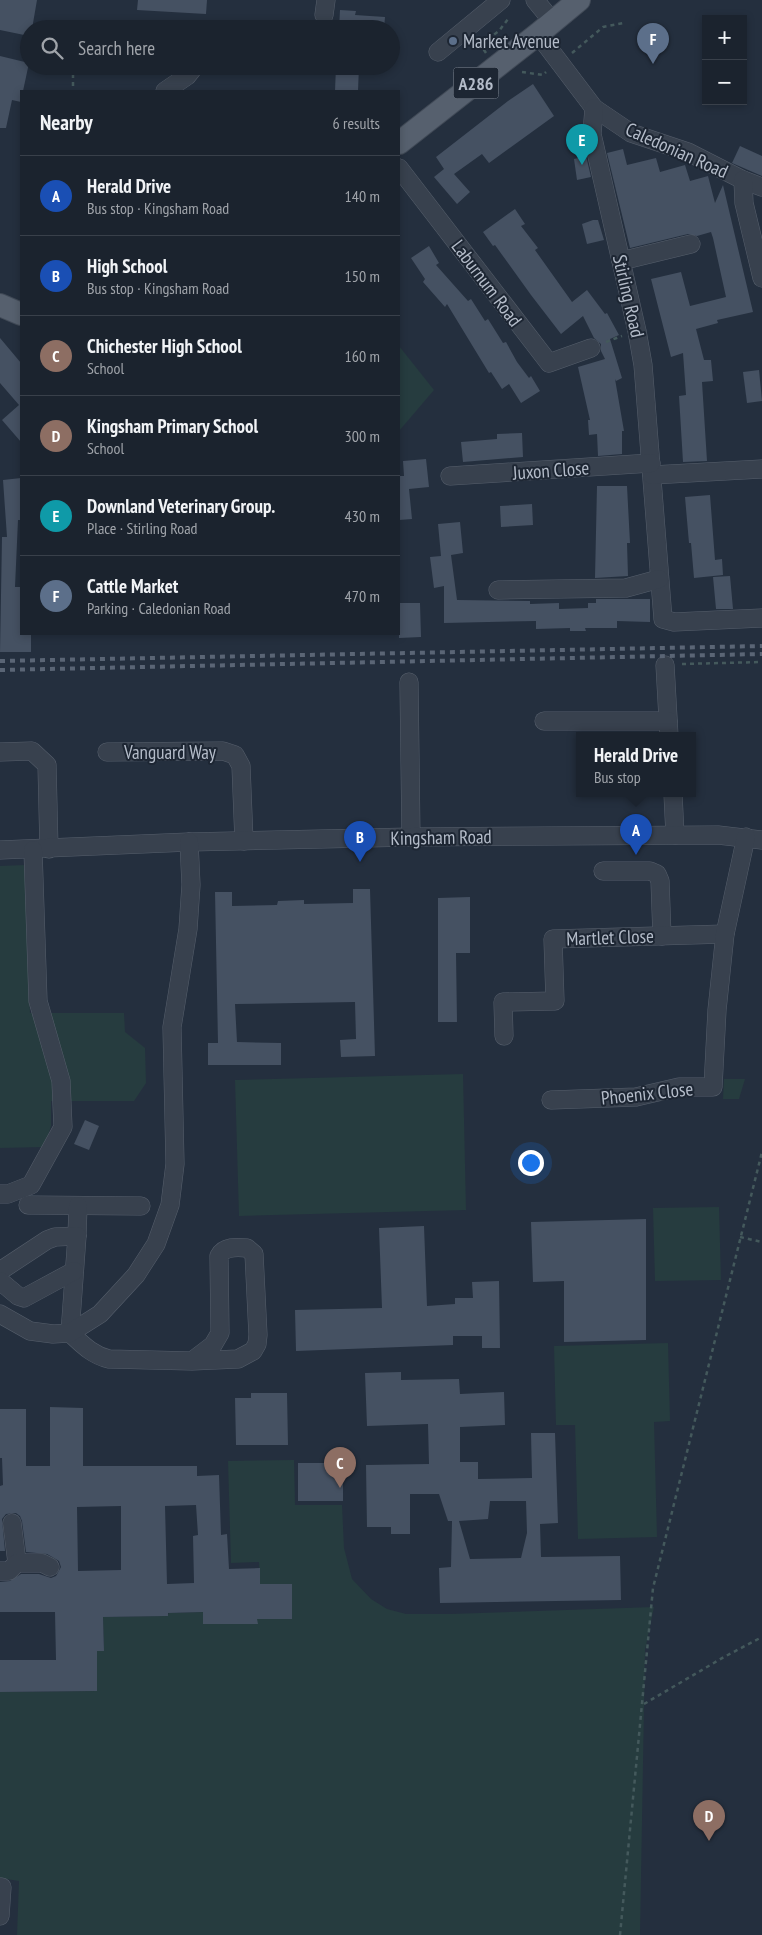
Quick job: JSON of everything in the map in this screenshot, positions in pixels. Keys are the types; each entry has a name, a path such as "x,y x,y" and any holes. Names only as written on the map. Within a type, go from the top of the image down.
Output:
{"main road":[{"name":"A286","path":"400,142 579,0"}],"street":[{"path":"438,52 502,0"},
{"path":"535,0 559,62 594,108"},
{"path":"166,90 188,75"},
{"name":"Caledonian Road","path":"594,108 631,133 688,152 743,180 762,187"},
{"name":"Stirling Road","path":"594,108 592,134 644,366 663,619 674,622 762,618"},
{"name":"Laburnum Road","path":"400,169 549,363 591,348"},
{"path":"743,180 744,203 762,278"},
{"path":"621,261 691,244"},
{"name":"Juxon Close","path":"450,476 652,469 762,468"},
{"path":"498,590 626,588 660,579"},
{"path":"544,721 668,729 665,665"},
{"path":"409,682 412,837"},
{"name":"Vanguard Way","path":"107,752 223,750 235,755 241,766 244,841"},
{"path":"0,752 32,751 47,765 41,849 38,1001 61,1082 63,1127 31,1185 8,1194 0,1194"},
{"path":"673,797 675,835"},
{"name":"Kingsham Road","path":"0,850 189,842 412,837 675,835 754,838"},
{"path":"725,934 754,838"},
{"path":"0,1314 30,1331 52,1334 70,1333 100,1314 136,1275 156,1244 170,1206 175,1164 172,1027 188,929 191,885 189,842"},
{"path":"604,871 650,871 657,874 660,881 662,936"},
{"name":"Martlet Close","path":"504,1036 502,1002 555,1001 553,939 725,934"},
{"name":"Phoenix Close","path":"551,1100 636,1097 679,1088 714,1088 717,1010 725,934"},
{"path":"28,1205 141,1206"},
{"path":"70,1333 78,1206"},
{"path":"0,1271 47,1240 77,1236"},
{"path":"70,1333 91,1353 108,1359 192,1361 238,1359 253,1351 258,1335 254,1254 247,1248 227,1248 219,1256 220,1333 213,1345 192,1361"},
{"path":"0,1281 18,1296 24,1298 74,1271"},
{"path":"12,1523 17,1564"},
{"path":"0,1571 9,1571 17,1564 42,1563 50,1567"},
{"path":"0,1887 2,1887 0,1916"}],"path":[{"path":"559,62 604,27 624,23"},
{"path":"73,75 73,90"},
{"path":"591,348 637,331"},
{"path":"684,664 762,662"},
{"path":"620,1935 643,1704 652,1588 762,1152"},
{"path":"740,1237 762,1242"},
{"path":"643,1704 724,1656 762,1637"}],"green space":[{"path":"400,347 434,390 400,430"},
{"path":"25,865 30,1013 124,1013 125,1032 145,1048 146,1083 134,1101 51,1101 51,1126 44,1147 0,1148 0,866"},
{"path":"463,1074 466,1210 239,1216 235,1080"},
{"path":"724,1079 745,1079 739,1099 723,1099"},
{"path":"719,1207 721,1280 655,1281 653,1208"},
{"path":"668,1343 670,1421 654,1422 657,1537 578,1539 575,1425 556,1425 554,1346"},
{"path":"294,1460 295,1505 342,1505 344,1548 352,1579 371,1599 387,1609 406,1614 451,1614 654,1607 645,1650 640,1935 17,1935 19,1881 0,1878 0,1692 97,1691 97,1651 104,1651 103,1617 167,1616 169,1613 203,1612 203,1624 257,1624 257,1619 292,1618 292,1584 260,1584 259,1562 231,1563 228,1461"}],"building":[{"path":"0,0 37,0 34,20 20,20 20,34 0,30"},
{"path":"138,0 207,0 206,14 137,10"},
{"path":"340,10 356,11 355,15 385,17 385,20 339,20"},
{"path":"0,56 20,61 20,75 26,75 23,90 20,90 20,102 12,100 6,128 0,128"},
{"path":"336,75 359,75 358,90 335,90"},
{"path":"533,84 554,116 489,163 482,154 454,174 470,192 457,204 434,177 444,169 436,157"},
{"path":"740,146 762,156 762,176 732,163"},
{"path":"623,149 627,165 656,158 660,172 685,165 690,181 708,176 715,203 723,185 753,312 717,320 718,323 696,329 704,360 711,360 713,381 702,382 707,461 683,462 679,396 686,395 683,353 671,357 651,279 681,272 690,306 726,297 713,238 711,232 697,236 688,234 630,248 607,153"},
{"path":"586,156 591,177 577,180 574,159"},
{"path":"515,209 525,224 521,226 538,248 535,250 572,302 587,290 605,314 607,313 619,335 610,339 622,378 616,381 615,379 624,431 622,431 622,454 598,456 597,434 589,435 588,420 590,420 578,367 605,359 601,351 601,344 594,338 583,316 561,334 495,245 493,246 483,232"},
{"path":"598,220 604,240 587,244 582,224"},
{"path":"429,246 439,263 436,265 468,301 471,299 485,321 488,319 503,343 506,342 517,362 529,378 531,376 540,391 521,403 509,384 502,389 491,372 489,373 447,304 445,307 423,282 425,279 411,258"},
{"path":"0,338 20,362 20,441 2,420 19,405 0,383"},
{"path":"759,370 762,401 747,403 743,372"},
{"path":"522,433 523,457 463,462 461,442 497,439 497,434"},
{"path":"426,459 429,487 409,489 412,519 400,520 400,476 404,476 403,461"},
{"path":"20,478 20,520 18,520 15,587 20,587 20,635 31,635 31,652 0,652 2,537 7,537 3,480"},
{"path":"597,486 627,486 630,543 627,543 628,576 595,578"},
{"path":"710,495 715,560 722,559 723,575 694,578 685,497"},
{"path":"532,504 533,525 501,527 500,506"},
{"path":"460,522 463,553 451,555 457,600 530,601 530,604 559,603 559,609 588,608 588,603 596,603 596,599 650,599 650,622 617,621 617,628 585,628 586,631 570,631 570,628 536,629 536,621 444,623 444,586 434,588 430,557 441,556 438,524"},
{"path":"730,576 733,609 716,609 713,577"},
{"path":"400,603 420,603 421,637 399,638"},
{"path":"353,889 370,889 375,1056 341,1057 340,1040 356,1039 355,1002 235,1004 237,1042 281,1043 281,1065 208,1065 208,1043 218,1043 215,892 232,892 232,906 277,905 278,901 304,900 304,904 353,903"},
{"path":"470,897 470,953 456,953 457,1022 438,1022 438,898"},
{"path":"85,1120 99,1126 89,1150 74,1144"},
{"path":"646,1219 646,1340 564,1342 564,1281 533,1282 531,1222"},
{"path":"424,1226 427,1306 455,1304 455,1298 473,1298 472,1282 499,1281 500,1348 482,1348 482,1336 453,1336 453,1345 296,1351 295,1310 382,1308 379,1228"},
{"path":"401,1372 401,1380 459,1379 460,1394 504,1392 505,1425 460,1427 460,1462 478,1462 478,1479 532,1478 531,1433 555,1433 558,1523 540,1524 541,1557 620,1556 621,1600 440,1603 439,1568 451,1567 452,1521 448,1521 439,1494 410,1494 410,1534 391,1534 391,1527 367,1527 366,1465 429,1464 428,1424 367,1426 365,1373","holes":["490,1501 526,1501 527,1533 521,1558 470,1559 459,1521 488,1519"]},
{"path":"251,1393 287,1393 288,1445 236,1445 235,1398 251,1398"},
{"path":"50,1407 83,1408 83,1466 197,1466 197,1476 219,1475 221,1535 227,1534 229,1569 260,1568 260,1584 292,1584 292,1619 257,1619 258,1624 203,1624 203,1612 168,1613 168,1616 103,1617 104,1651 97,1651 97,1691 0,1692 0,1660 56,1660 55,1612 0,1612 0,1582 10,1581 21,1574 39,1574 51,1578 56,1576 61,1567 59,1561 47,1554 26,1552 22,1521 16,1513 6,1514 2,1519 5,1551 0,1551 0,1486 3,1485 2,1458 0,1458 0,1409 26,1409 26,1466 50,1466","holes":["196,1505 198,1535 193,1536 194,1583 167,1584 165,1506","121,1506 121,1570 78,1571 77,1507"]},
{"path":"298,1463 343,1463 343,1501 298,1501"}],"railway":[{"path":"0,661 762,646"},
{"path":"0,670 762,654"}],"place":[{"name":"Market Avenue","path":"453,41"},
{"name":"Cattle Market","path":"653,64"},
{"name":"Downland Veterinary Group.","path":"582,165"},
{"name":"Herald Drive","path":"636,855"},
{"name":"High School","path":"360,862"},
{"name":"Chichester High School","path":"340,1488"},
{"name":"Kingsham Primary School","path":"709,1841"}]}
